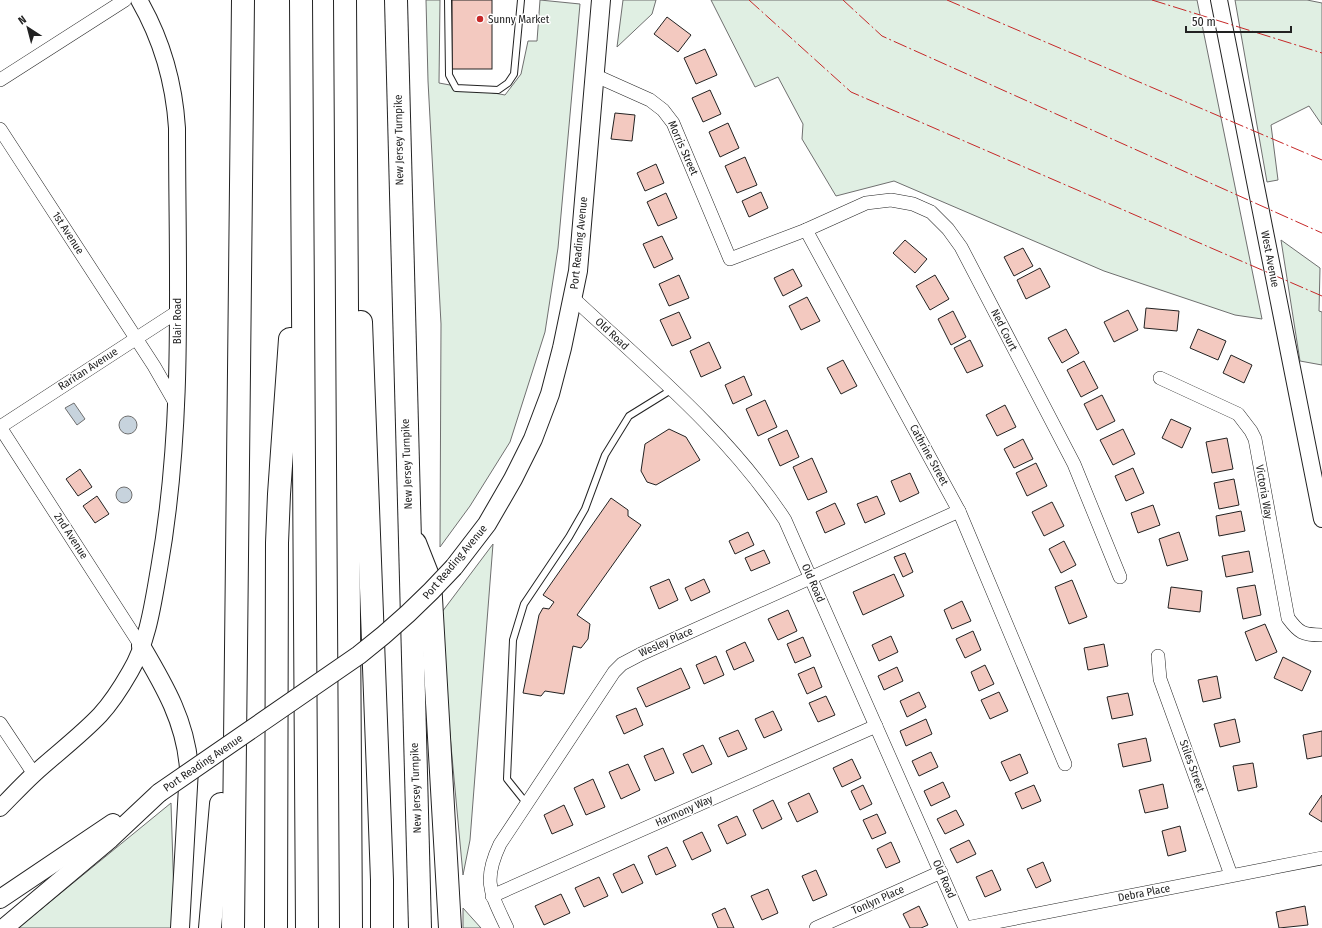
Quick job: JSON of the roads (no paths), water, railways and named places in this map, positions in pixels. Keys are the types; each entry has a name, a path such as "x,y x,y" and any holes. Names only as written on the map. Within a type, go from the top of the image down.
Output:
{"highway":[{"path":"233,928 243,0"},
{"path":"301,0 307,928"},
{"name":"New Jersey Turnpike","path":"396,0 420,928"},
{"path":"345,4 351,928"},
{"path":"345,4 361,315 382,928"},
{"path":"276,928 276,595 279,494 292,316 302,210"},
{"path":"409,529 430,581 450,928"},
{"path":"210,928 236,626"}],"main road":[{"name":"Port Reading Avenue","path":"0,899 159,793 359,656 391,631 422,602 454,567 487,524 513,479 533,439 550,394 573,298 578,271 601,0"},
{"path":"141,646 166,687 183,731 188,751 189,769 180,928"},
{"path":"4,928 110,839 159,793"}],"street":[{"path":"0,80 125,0"},
{"name":"Blair Road","path":"139,0 165,56 175,102 177,128 177,406 172,471 161,558 150,615 141,646"},
{"name":"West Avenue","path":"1219,0 1318,481 1322,519"},
{"name":"Morris Street","path":"594,75 650,100 663,110 673,123 730,259 806,230"},
{"name":"1st Avenue","path":"0,129 135,338 177,406"},
{"name":"Ned Court","path":"806,230 866,203 891,200 912,204 931,212 948,229 961,247 1074,464 1120,577"},
{"name":"Cathrine Street","path":"806,230 959,511 1065,764"},
{"name":"Old Road","path":"573,298 711,426 776,505 785,520 966,928"},
{"name":"Raritan Avenue","path":"0,427 177,312"},
{"name":"Victoria Way","path":"1160,378 1238,414 1251,431 1255,439 1288,618 1300,633 1308,635 1322,635"},
{"name":"2nd Avenue","path":"0,427 141,646"},
{"name":"Wesley Place","path":"492,896 489,883 494,857 500,844 614,672 622,664 636,656 959,511"},
{"path":"0,808 34,774 102,713 131,670 141,646"},
{"name":"Stiles Street","path":"1158,656 1160,679 1231,875"},
{"path":"0,723 34,774"},
{"name":"Harmony Way","path":"492,896 876,726"},
{"name":"Debra Place","path":"966,928 1322,858"},
{"name":"Tonlyn Place","path":"816,928 941,872"},
{"path":"492,896 507,928"}],"lane":[{"path":"448,0 449,75 456,88 498,90 508,83 514,74 521,0"},
{"path":"527,804 507,779 513,640 524,604 569,537 584,509 605,455 629,416 671,390"}],"place":[{"name":"Sunny Market","path":"480,19"}]}
